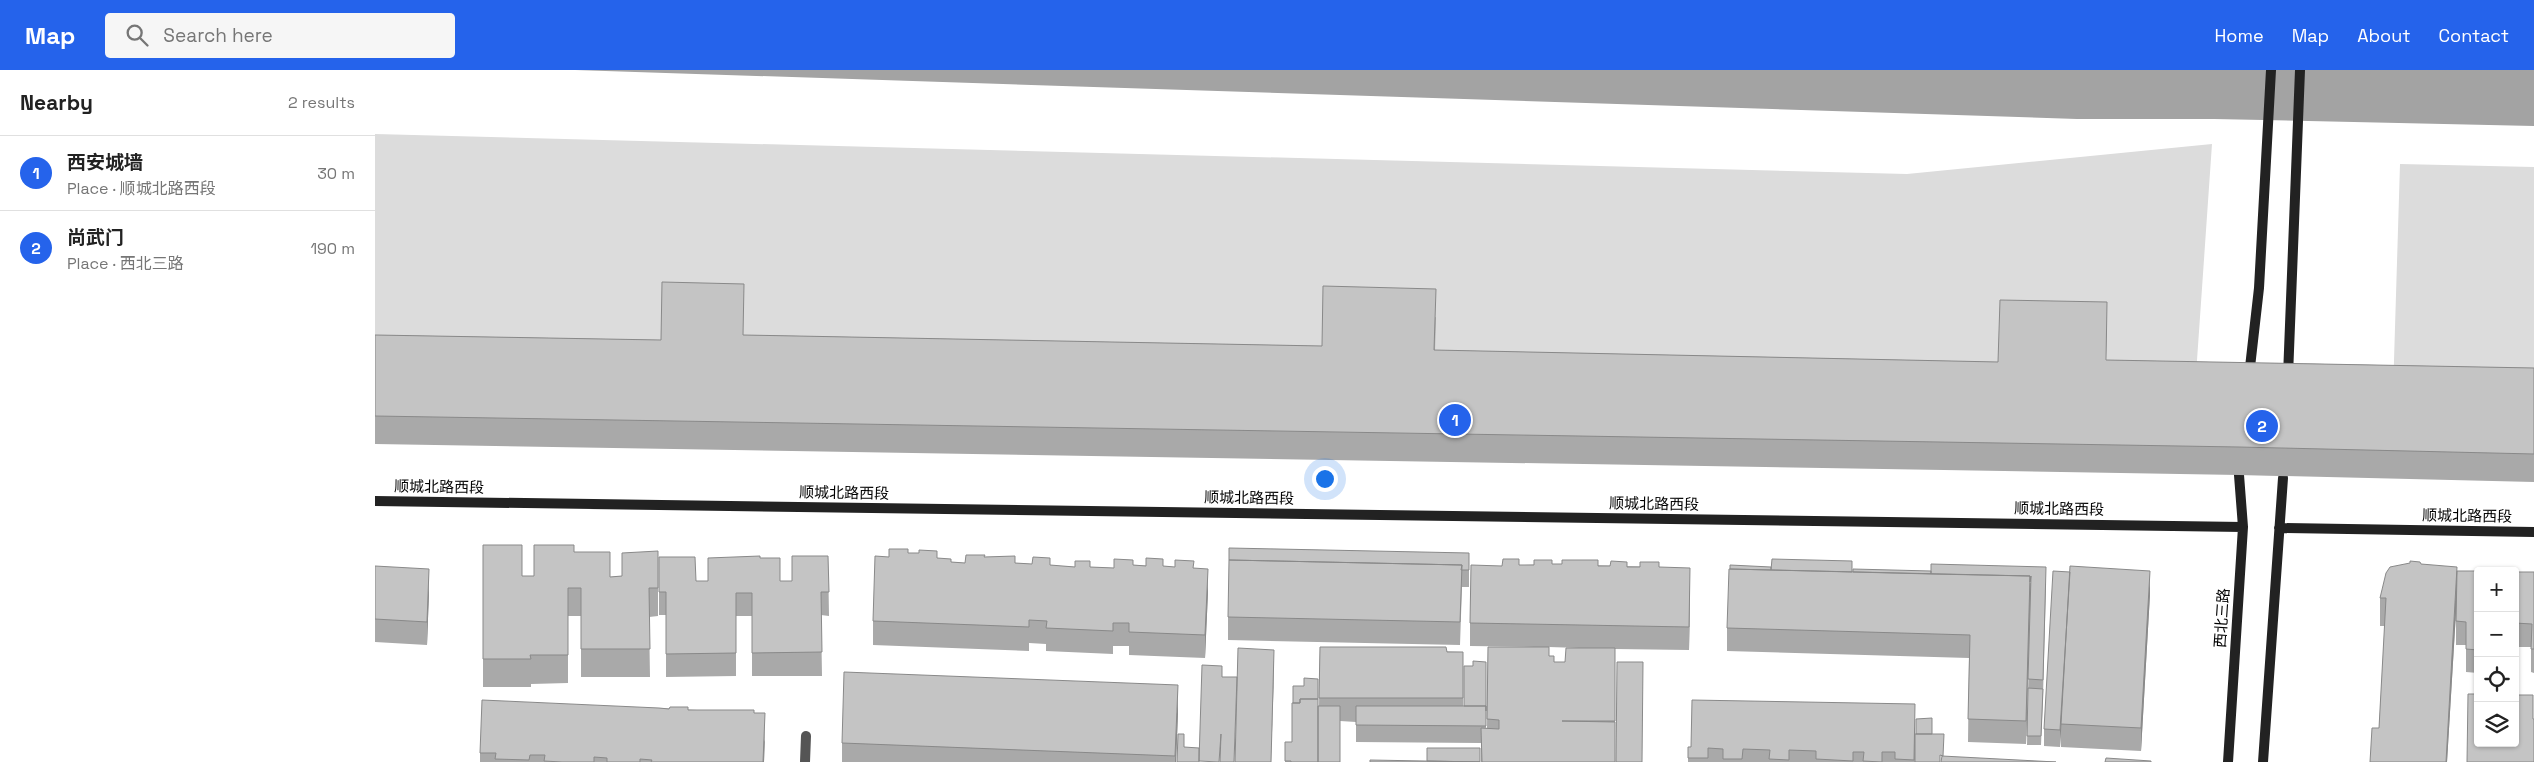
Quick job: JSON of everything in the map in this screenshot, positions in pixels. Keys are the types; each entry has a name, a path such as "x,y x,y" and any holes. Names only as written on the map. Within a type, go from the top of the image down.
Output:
{"street":[{"path":"2247,390 2259,288 2271,70"},
{"path":"2288,390 2300,70"},
{"name":"西北三路","path":"2228,762 2243,527 2239,475"},
{"path":"2263,762 2283,478"},
{"name":"顺城北路西段","path":"375,502 2243,527"},
{"name":"顺城北路西段","path":"2279,528 2534,532"}],"lane":[{"path":"805,762 806,736"}],"shaded area":[{"path":"575,70 2534,70 2534,126 2214,119 2077,119"},
{"path":"375,134 1907,174 2212,144 2195,389 2106,388 2107,330 1998,390 1322,375 661,369 375,363"},
{"path":"2400,164 2534,167 2534,396 2393,393"}],"building":[{"path":"662,282 744,284 743,335 1322,346 1323,286 1436,289 1434,350 1998,362 2000,300 2107,302 2106,360 2534,368 2534,454 2239,447 375,416 375,335 661,340"},
{"path":"483,545 522,545 522,576 534,576 534,545 574,545 574,552 610,552 610,577 622,576 622,553 658,551 658,588 649,588 650,649 581,649 581,588 568,588 568,655 530,655 531,659 483,659"},
{"path":"1229,548 1469,553 1469,570 1461,570 1462,565 1229,560"},
{"path":"889,549 908,549 908,553 919,553 919,550 937,551 937,558 965,563 966,555 985,555 984,557 1015,556 1015,563 1032,564 1033,557 1050,558 1050,565 1075,567 1075,561 1090,561 1090,567 1114,568 1114,559 1133,560 1133,565 1146,566 1146,558 1163,559 1163,566 1175,567 1175,560 1194,561 1193,568 1208,569 1205,635 1129,632 1129,623 1113,623 1113,631 1046,628 1047,621 1029,620 1029,627 873,621 875,556 889,557"},
{"path":"760,556 760,558 780,558 780,581 792,581 792,556 828,556 829,592 821,592 822,652 752,653 752,593 736,593 736,653 666,654 666,592 659,592 659,557 695,557 696,581 708,581 708,558"},
{"path":"1503,559 1519,559 1519,565 1534,565 1534,560 1552,560 1552,564 1562,564 1562,560 1598,560 1598,566 1610,566 1611,561 1627,562 1627,567 1640,567 1640,562 1659,562 1659,567 1690,568 1689,627 1470,623 1471,565 1502,566"},
{"path":"1772,559 1852,561 1852,572 1771,570"},
{"path":"1229,560 1462,565 1460,622 1228,617"},
{"path":"2410,561 2420,562 2421,564 2457,567 2446,762 2370,762 2372,728 2379,728 2386,598 2380,598 2386,573 2390,567 2410,563"},
{"path":"1931,564 2046,567 2043,680 2028,679 2031,576 2030,582 2030,576 1931,574"},
{"path":"1730,565 1771,567 1771,570 1730,569"},
{"path":"375,566 429,569 427,622 375,619"},
{"path":"2070,566 2150,571 2141,728 2061,724"},
{"path":"1729,569 2030,576 2026,721 1968,719 1970,635 1727,628"},
{"path":"1853,569 1931,571 1931,574 1853,572"},
{"path":"2053,571 2070,572 2060,730 2044,729"},
{"path":"2457,571 2474,571 2474,650 2466,649 2466,622 2456,621"},
{"path":"2519,572 2534,572 2534,649 2531,649 2532,624 2519,623"},
{"path":"1320,647 1446,647 1447,652 1463,652 1463,698 1319,698"},
{"path":"1488,647 1549,647 1549,656 1554,656 1554,662 1565,662 1566,648 1615,648 1615,721 1562,721 1615,722 1615,762 1482,762 1481,728 1499,729 1499,720 1487,719"},
{"path":"1238,648 1274,650 1271,762 1235,762"},
{"path":"1473,661 1486,662 1486,706 1464,706 1464,666 1473,666"},
{"path":"1617,662 1643,662 1642,762 1616,762"},
{"path":"1202,665 1222,666 1222,677 1237,677 1234,762 1220,762 1221,734 1219,762 1199,761"},
{"path":"844,672 1178,685 1175,756 842,743"},
{"path":"1304,678 1318,679 1318,699 1300,699 1300,703 1293,703 1293,686 1304,686"},
{"path":"2028,688 2043,689 2041,736 2027,736"},
{"path":"2468,694 2474,694 2474,747 2519,747 2519,695 2533,695 2534,762 2467,762"},
{"path":"1300,699 1318,699 1318,762 1285,761 1285,742 1292,742 1292,703 1300,703"},
{"path":"482,700 669,709 670,707 688,707 688,710 754,710 754,713 765,713 763,762 651,762 652,760 640,759 640,762 607,762 607,758 594,757 594,762 562,762 544,761 545,755 530,755 529,760 495,759 496,753 480,753"},
{"path":"1692,700 1915,704 1914,760 1895,759 1895,752 1882,752 1882,762 1863,761 1864,752 1853,752 1853,761 1816,759 1816,751 1789,750 1789,760 1769,759 1770,750 1743,749 1742,759 1723,759 1723,749 1708,748 1708,758 1688,758 1688,747 1691,747"},
{"path":"1318,706 1340,706 1340,762 1318,762"},
{"path":"1356,706 1486,706 1486,726 1356,725"},
{"path":"1932,718 1932,734 1916,734 1916,719"},
{"path":"1178,734 1184,734 1184,747 1199,748 1199,762 1177,762"},
{"path":"1915,734 1944,734 1943,756 1940,755 1940,762 1915,762"},
{"path":"1427,748 1480,748 1480,762 1427,761"},
{"path":"1942,756 2056,762 1941,762"},
{"path":"2106,758 2151,761 2151,762 2105,762"},
{"path":"1370,760 1480,762 1370,762"}],"place":[{"name":"西安城墙","path":"1455,420"},
{"name":"尚武门","path":"2262,426"}]}
